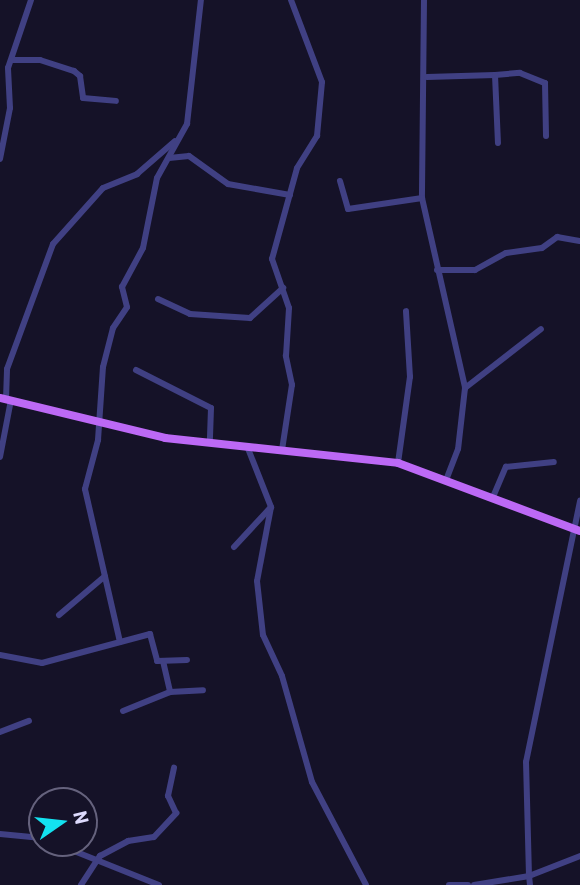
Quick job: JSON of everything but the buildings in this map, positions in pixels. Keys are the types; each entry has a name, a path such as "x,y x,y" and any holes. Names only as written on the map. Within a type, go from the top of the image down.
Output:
{"main road":[{"path":"6,399 99,422 210,442 398,463 446,478 576,529"}],"street":[{"path":"0,159 12,60 31,0"},
{"path":"120,642 85,495 99,422 103,367 113,328 127,307 122,287 143,248 152,196 187,124 195,77 201,0"},
{"path":"282,450 292,385 284,288 272,259 297,168 317,136 322,82 291,0"},
{"path":"424,0 427,77 422,198 436,270 465,388 457,449 446,478"},
{"path":"12,60 40,60 74,71 80,76 83,98 116,101"},
{"path":"427,77 495,75 507,71 545,83 546,136"},
{"path":"495,75 498,143"},
{"path":"0,457 7,369 53,244 103,188 137,174 177,140"},
{"path":"169,158 189,156 228,184 290,195"},
{"path":"340,181 348,209 422,198"},
{"path":"436,270 475,270 506,253 541,248 557,237 580,241"},
{"path":"158,299 190,314 250,318 284,288"},
{"path":"398,463 410,377 406,311"},
{"path":"465,388 541,329"},
{"path":"136,370 211,408 210,442"},
{"path":"247,446 271,507 257,581 263,635 282,676 312,782 366,885"},
{"path":"493,497 506,467 554,462"},
{"path":"530,885 526,762 580,501"},
{"path":"234,547 271,507"},
{"path":"59,615 105,576"},
{"path":"0,654 42,663 150,634 157,661 187,660"},
{"path":"163,661 170,692"},
{"path":"124,711 170,692 203,690"},
{"path":"0,732 29,721"},
{"path":"81,885 95,862 121,844 154,837 176,813 168,796 174,768"},
{"path":"0,834 28,837"},
{"path":"474,885 528,876 580,856"},
{"path":"84,857 159,885"},
{"path":"449,885 468,885"}]}
